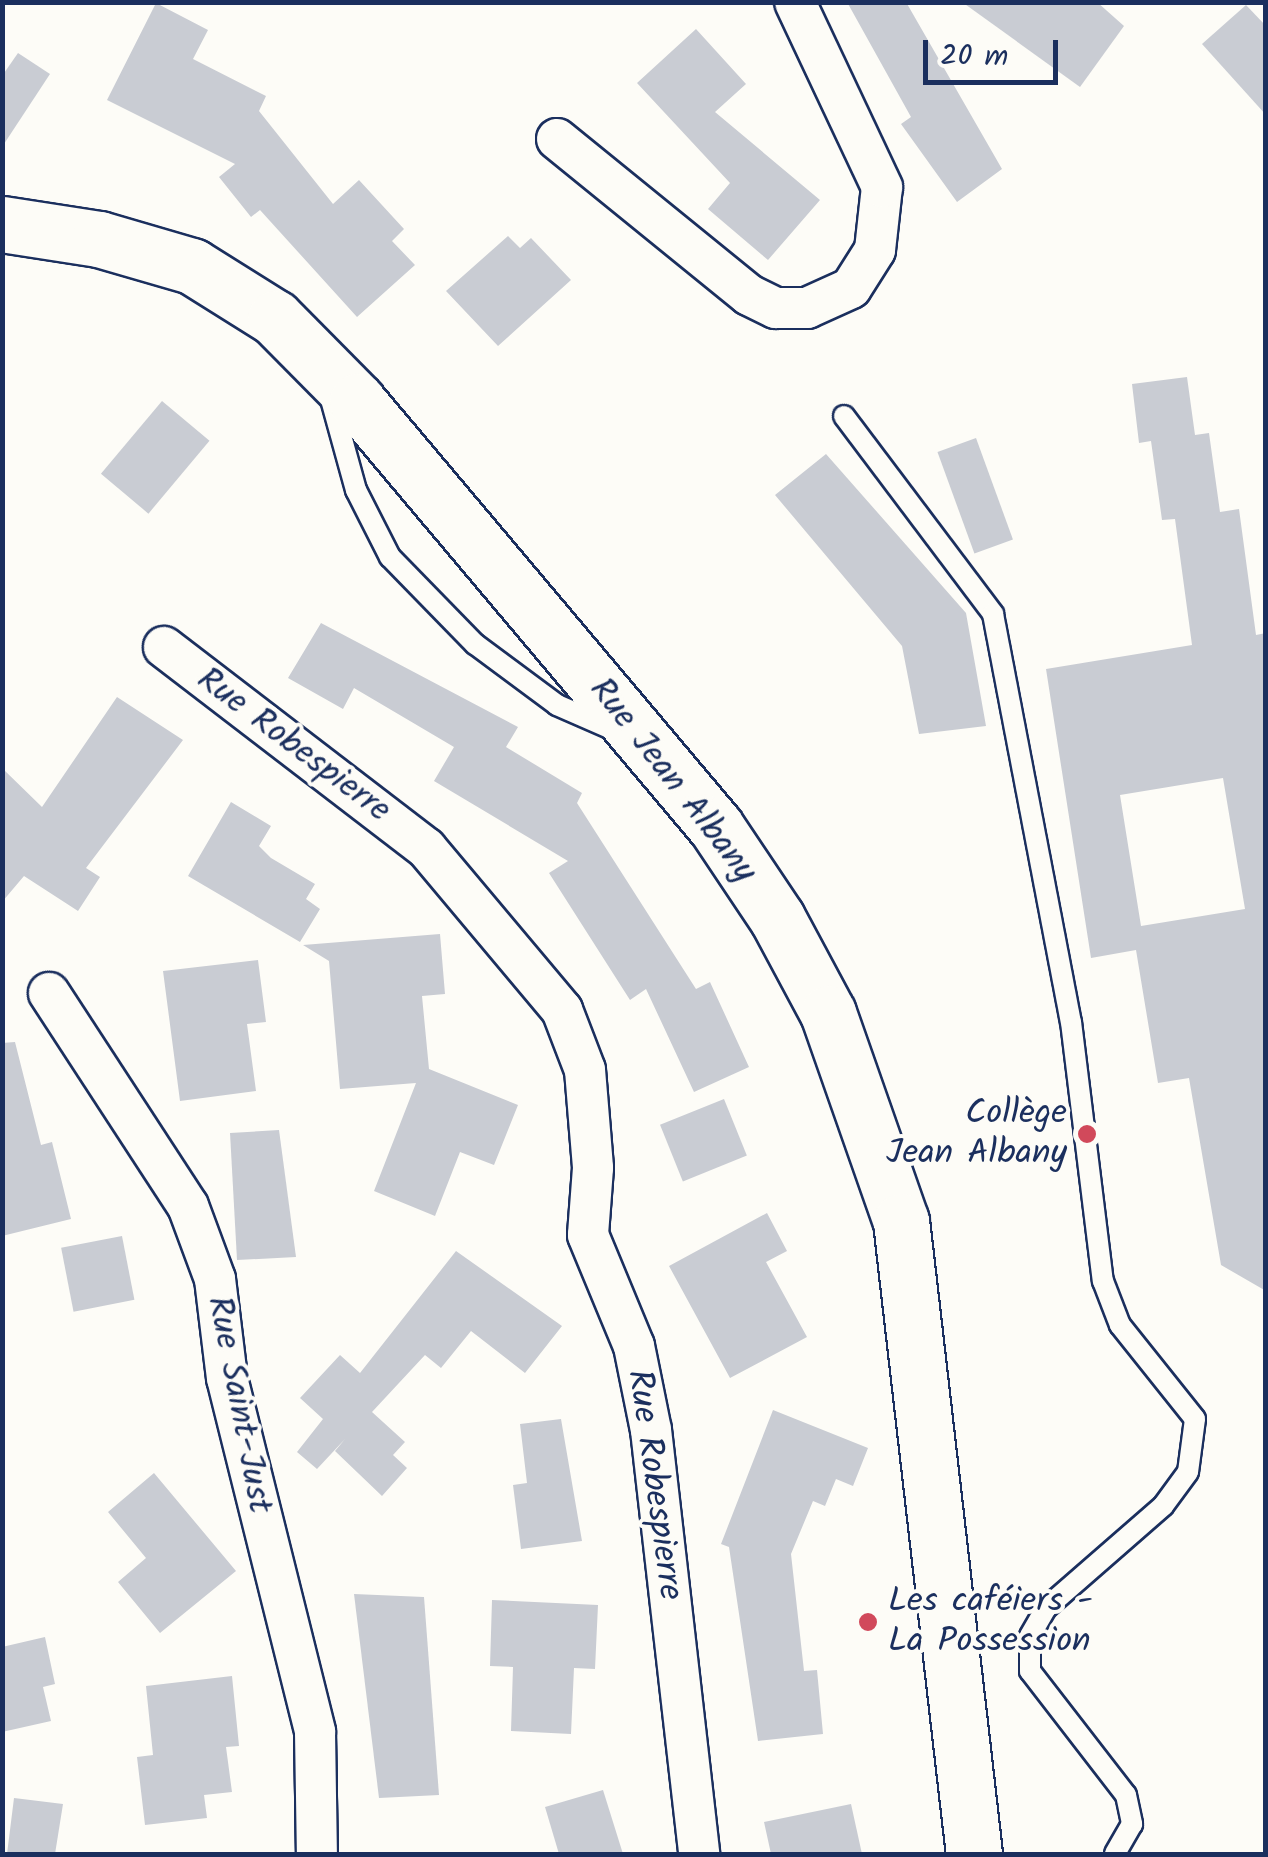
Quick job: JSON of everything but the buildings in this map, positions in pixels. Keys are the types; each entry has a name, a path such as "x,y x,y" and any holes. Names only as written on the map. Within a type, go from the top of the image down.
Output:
{"main road":[{"name":"Rue Jean Albany","path":"2,224 99,239 192,266 276,318 324,367 716,826 828,1013 902,1221 974,1854"},
{"name":"Rue Jean Albany","path":"968,1800 987,1854"}],"street":[{"path":"557,139 749,295 776,308 807,308 851,288 875,250 882,187 795,2"},
{"name":"Rue Robespierre","path":"164,647 426,848 562,1010 586,1070 593,1168 588,1235 634,1346 651,1430 699,1854"},
{"name":"Rue Saint-Just","path":"49,994 188,1206 214,1280 227,1378 315,1732 317,1854"}],"lane":[{"path":"324,367 356,490 390,557 475,644 557,705 646,744"},
{"path":"844,416 992,614 1071,1022 1103,1282 1120,1325 1195,1419 1188,1472 1163,1506 1046,1608 1030,1636 1030,1671 1126,1795 1132,1824 1115,1854"}],"place":[{"name":"Collège Jean Albany","path":"1087,1134"},
{"name":"Les caféiers - La Possession","path":"868,1622"}]}
